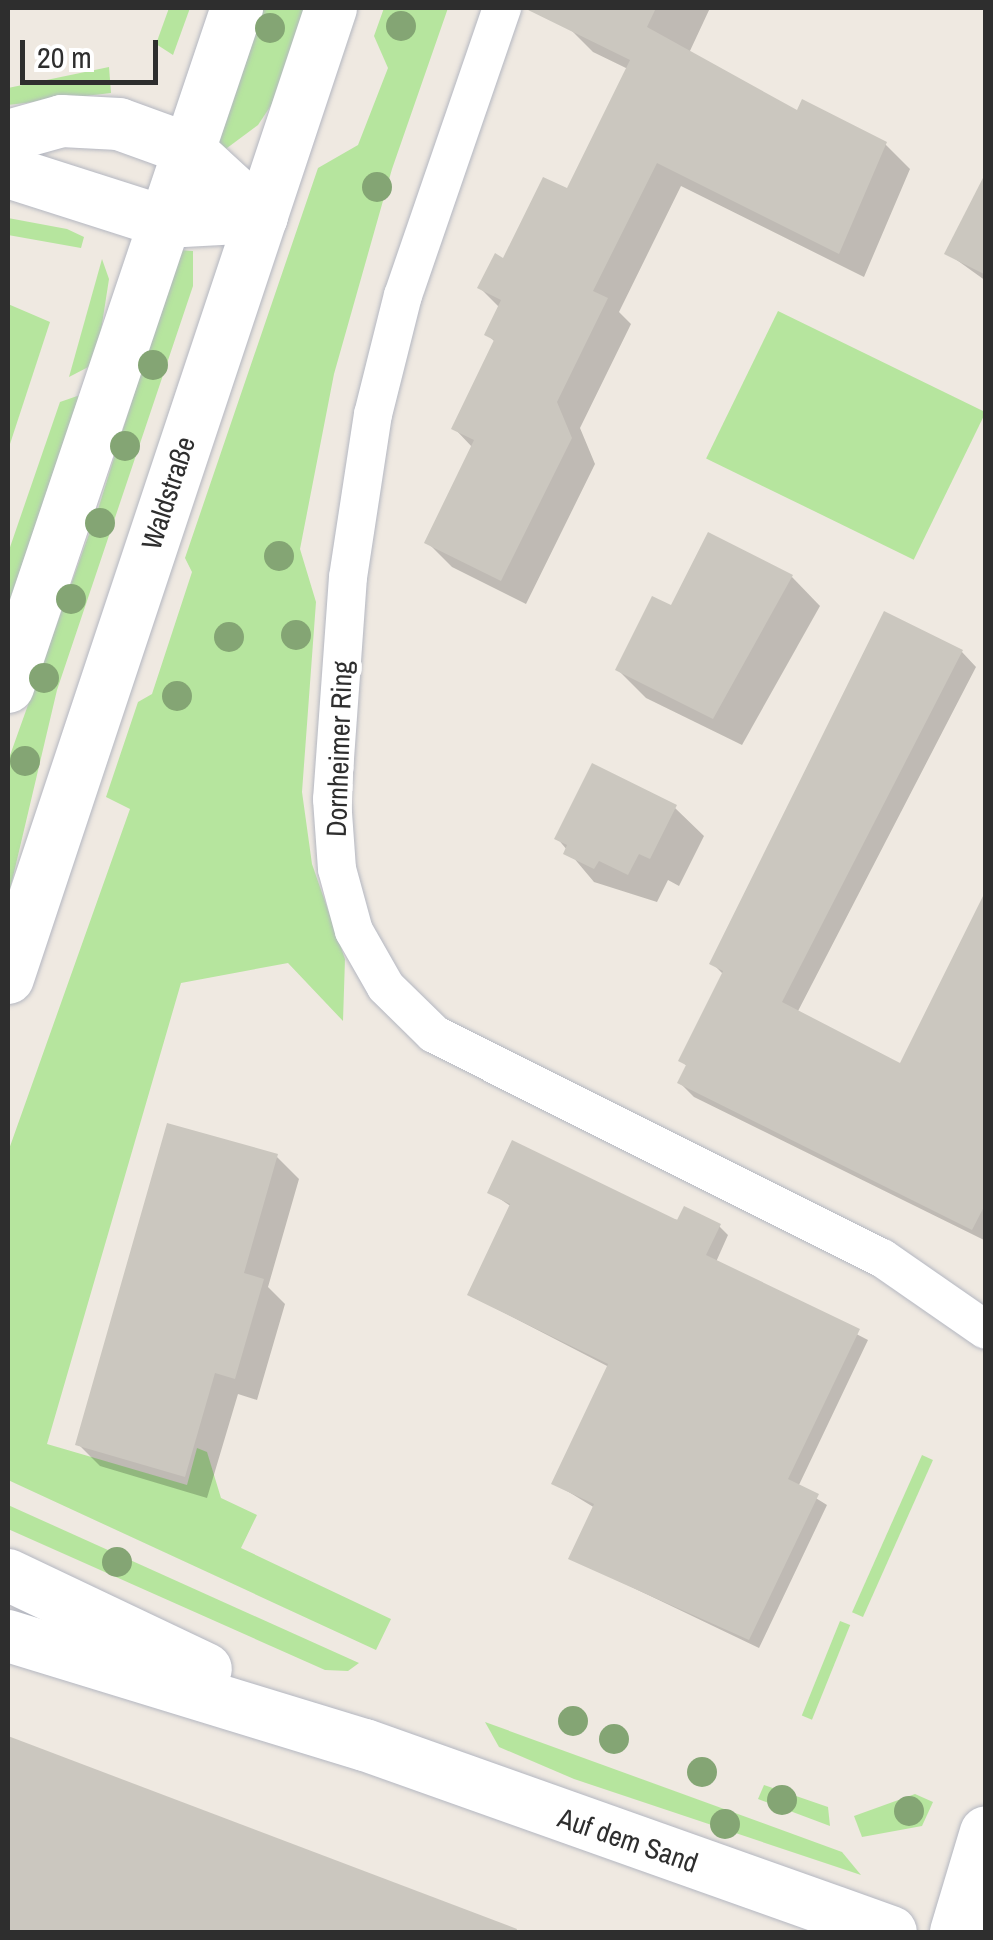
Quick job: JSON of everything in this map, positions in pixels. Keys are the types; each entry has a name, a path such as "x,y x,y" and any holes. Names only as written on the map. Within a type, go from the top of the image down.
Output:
{"street":[{"path":"8,687 237,8"},
{"name":"Waldstraße","path":"8,978 330,8"},
{"name":"Dornheimer Ring","path":"502,8 403,295 372,414 348,577 332,799 336,870 354,931 386,987 434,1034 882,1258 986,1330"},
{"path":"8,136 62,121 119,124 188,148 262,217"},
{"path":"8,172 165,222 262,217"},
{"name":"Auf dem Sand","path":"8,1575 366,1745"},
{"name":"Auf dem Sand","path":"8,1636 366,1745 892,1932"},
{"path":"956,1932 986,1832"}],"green space":[{"path":"169,8 190,8 173,55 156,44"},
{"path":"263,8 307,8 278,95 258,125 219,154 212,151"},
{"path":"384,8 448,8 392,169 334,374 300,549 316,602 302,792 312,864 345,959 343,1021 288,963 181,983 47,1444 187,1485 197,1448 207,1452 221,1498 257,1515 241,1548 391,1619 376,1650 8,1480 8,1152 130,809 106,797 138,702 152,694 192,572 185,558 318,168 358,145 388,68 374,36"},
{"path":"109,67 111,93 8,105 8,88"},
{"path":"8,218 67,229 84,237 81,248 8,235"},
{"path":"179,250 193,251 193,286 57,690 8,898 8,761 99,506"},
{"path":"102,259 109,279 96,363 69,377"},
{"path":"8,304 50,322 8,450"},
{"path":"778,311 986,412 914,560 706,458"},
{"path":"86,393 8,615 8,553 60,402"},
{"path":"922,1455 933,1460 863,1617 852,1612"},
{"path":"8,1505 359,1663 348,1671 325,1670 8,1529"},
{"path":"840,1621 850,1625 812,1720 802,1716"},
{"path":"485,1722 842,1852 861,1875 574,1779 499,1747"},
{"path":"764,1785 828,1807 830,1826 758,1799"},
{"path":"915,1794 933,1802 922,1826 862,1837 854,1816"}],"building":[{"path":"524,8 656,8 647,27 797,110 802,99 887,142 839,254 657,163 593,291 608,298 557,402 572,438 501,581 424,543 474,440 451,429 494,340 484,335 501,300 477,288 495,253 503,258 543,177 567,188 630,60"},
{"path":"986,172 986,275 944,254"},
{"path":"708,532 793,575 713,719 615,670 652,596 671,605"},
{"path":"884,611 963,650 782,1002 900,1063 986,890 986,1203 972,1230 677,1083 686,1065 678,1061 723,971 709,964"},
{"path":"592,763 677,805 650,859 639,854 628,875 599,861 594,869 563,854 567,845 554,839"},
{"path":"167,1123 278,1154 244,1273 264,1279 235,1379 215,1373 185,1477 75,1445"},
{"path":"512,1140 677,1220 684,1206 721,1224 706,1255 860,1329 788,1479 819,1494 749,1640 568,1559 594,1504 551,1484 608,1364 467,1295 510,1204 487,1193"},
{"path":"8,1736 517,1929 516,1932 8,1932"}]}
